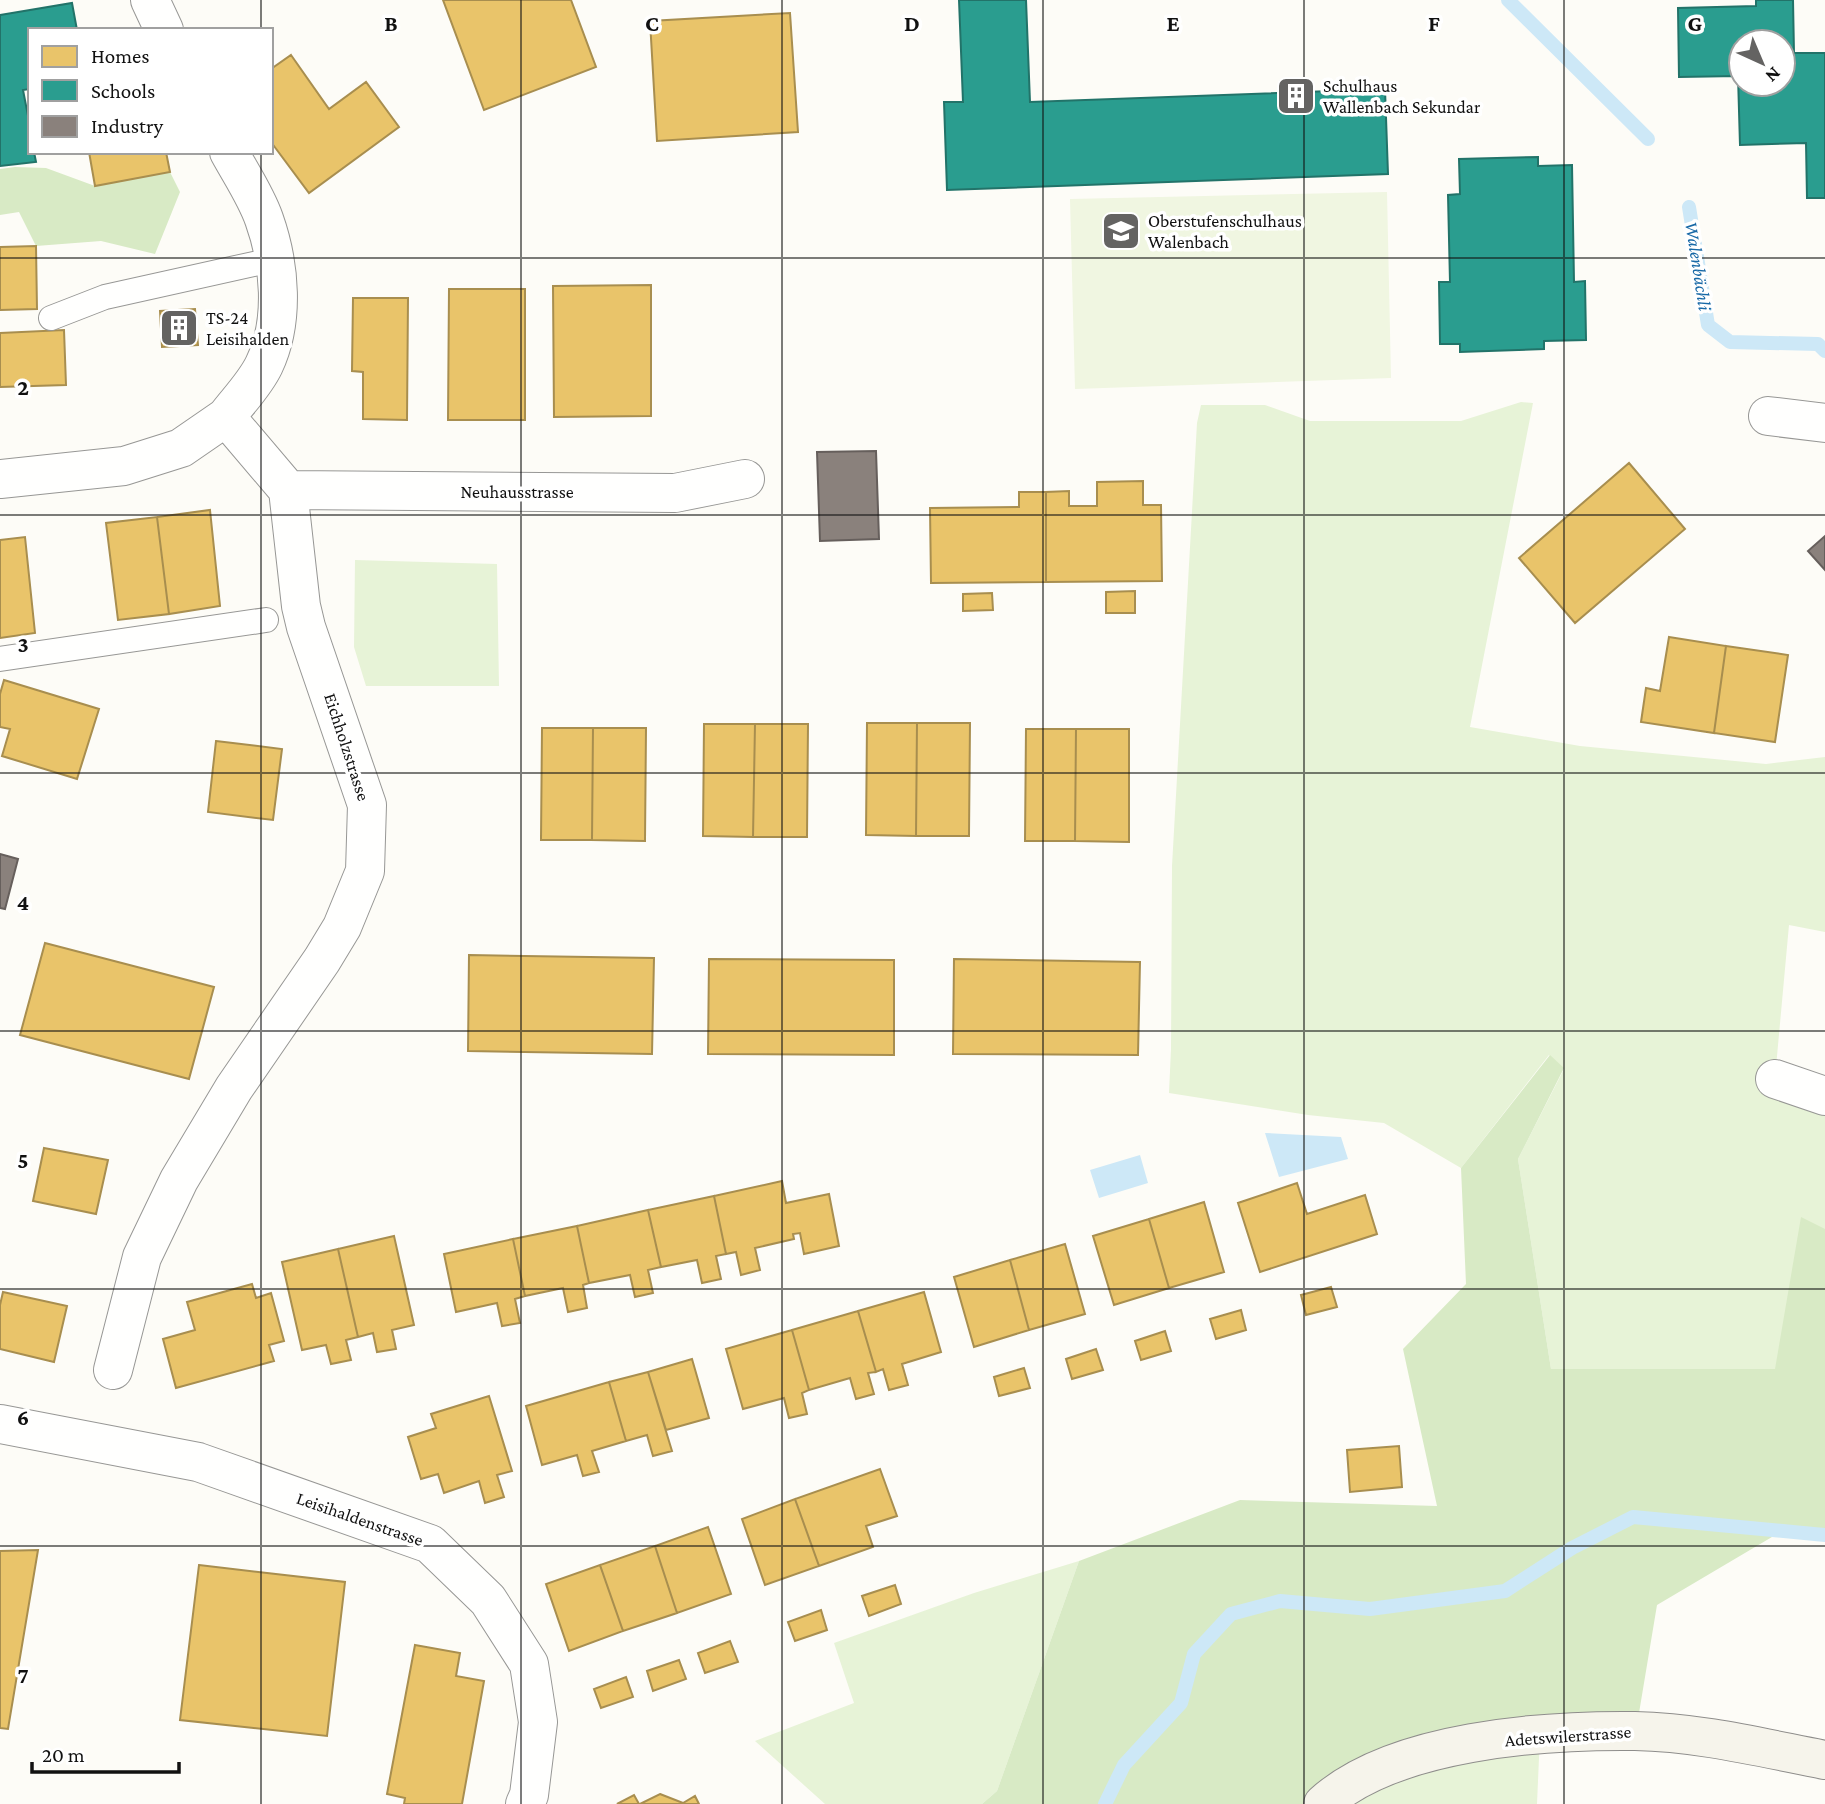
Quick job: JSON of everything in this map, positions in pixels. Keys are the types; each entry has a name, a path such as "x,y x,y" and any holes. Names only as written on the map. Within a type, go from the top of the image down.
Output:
{"street":[{"path":"150,0 163,28"},
{"path":"0,479 124,466 181,448 226,417 264,366 275,331 278,295 276,258 264,217 230,154"},
{"path":"1768,416 1825,423"},
{"path":"226,417 288,490"},
{"name":"Neuhausstrasse","path":"288,490 675,493 745,479"},
{"name":"Eichholzstrasse","path":"113,1370 123,1322 142,1257 179,1180 234,1088 323,960 342,927 365,871 367,805 306,627 301,606 288,490"},
{"path":"1775,1079 1825,1096"},
{"name":"Leisihaldenstrasse","path":"0,1424 198,1462 430,1544 488,1600 529,1664 538,1722 529,1794 525,1804"},
{"name":"Adetswilerstrasse","path":"1323,1804 1359,1779 1431,1752 1541,1735 1636,1731 1717,1739 1825,1760"}],"lane":[{"path":"51,318 105,297 276,258"},
{"path":"0,659 265,620"}],"green space":[{"path":"46,168 95,186 170,172 180,192 155,254 101,241 36,246 19,212 0,215 0,169"},
{"path":"1387,192 1391,378 1075,389 1070,199"},
{"path":"1521,402 1533,403 1470,727 1580,746 1766,764 1825,757 1825,932 1789,925 1775,1078 1825,1096 1825,1341 1775,1369 1551,1369 1518,1159 1564,1069 1549,1055 1461,1168 1384,1123 1308,1115 1169,1093 1172,866 1197,423 1201,405 1265,405 1310,421 1461,421"},
{"path":"355,560 497,564 499,686 366,686 354,647"},
{"path":"1550,1055 1564,1068 1518,1159 1551,1369 1775,1369 1801,1217 1825,1229 1825,1535 1782,1531 1657,1605 1636,1731 1540,1735 1329,1804 982,1804 997,1791 1079,1561 1240,1500 1437,1506 1403,1349 1466,1284 1461,1168"},
{"path":"1079,1561 997,1791 982,1804 825,1804 755,1741 854,1703 834,1643 974,1593"},
{"path":"1540,1735 1537,1804 1329,1804"}],"water":[{"path":"1265,1133 1341,1137 1348,1159 1279,1177"},
{"path":"1140,1155 1148,1183 1099,1198 1090,1170"}],"building: Homes":[{"path":"443,0 571,0 596,67 484,110"},
{"path":"790,13 798,132 657,141 650,21"},
{"path":"291,55 329,109 366,82 399,127 309,193 273,145 273,68"},
{"path":"89,154 166,154 170,172 95,186"},
{"path":"36,246 37,309 0,310 0,247"},
{"path":"651,285 651,416 554,417 553,286"},
{"path":"449,289 525,289 525,420 448,420"},
{"path":"353,298 408,298 407,420 363,419 363,372 352,371"},
{"name":"TS-24 Leisihalden","path":"195,309 198,345 162,347 160,311"},
{"path":"64,330 66,385 0,387 0,333"},
{"path":"1629,463 1685,529 1575,623 1519,558"},
{"path":"1143,481 1143,505 1161,505 1162,581 1046,582 1046,492 1069,491 1069,506 1097,506 1097,482"},
{"path":"1019,492 1046,492 1046,582 931,583 930,508 1019,507"},
{"path":"210,510 220,606 169,614 157,517"},
{"path":"157,517 169,614 118,620 106,523"},
{"path":"25,537 35,633 0,638 0,540"},
{"path":"1135,591 1135,613 1106,613 1106,592"},
{"path":"992,593 993,610 963,611 963,594"},
{"path":"1669,637 1726,646 1714,733 1641,722 1646,688 1660,691"},
{"path":"1726,646 1788,655 1775,742 1714,733"},
{"path":"4,680 99,709 77,779 2,756 10,729 0,727 0,694"},
{"path":"867,723 917,723 916,836 866,835"},
{"path":"917,723 970,723 969,836 916,836"},
{"path":"704,724 755,724 753,837 703,836"},
{"path":"755,724 808,724 807,837 753,837"},
{"path":"542,728 593,728 592,840 541,840"},
{"path":"593,728 646,728 645,841 592,840"},
{"path":"1026,729 1076,729 1075,841 1025,841"},
{"path":"1076,729 1129,729 1129,842 1075,841"},
{"path":"216,741 282,749 273,820 208,812"},
{"path":"45,943 214,987 189,1079 20,1035"},
{"path":"469,955 654,958 652,1054 468,1051"},
{"path":"709,959 894,960 894,1055 708,1054"},
{"path":"954,959 1140,962 1138,1055 953,1054"},
{"path":"44,1148 108,1160 96,1214 33,1201"},
{"path":"782,1181 786,1203 829,1194 839,1246 804,1254 800,1233 793,1234 794,1239 755,1248 760,1270 741,1275 736,1252 726,1254 714,1196"},
{"path":"1297,1183 1307,1214 1365,1195 1377,1234 1260,1272 1238,1203"},
{"path":"714,1196 726,1254 716,1256 721,1279 702,1283 697,1260 661,1267 648,1210"},
{"path":"1204,1202 1224,1272 1169,1288 1149,1219"},
{"path":"648,1210 661,1267 648,1270 653,1293 635,1297 630,1275 589,1283 577,1226"},
{"path":"1149,1219 1169,1288 1114,1305 1093,1236"},
{"path":"577,1226 589,1283 583,1285 587,1308 568,1312 563,1288 525,1296 513,1239"},
{"path":"394,1236 414,1325 392,1330 396,1349 377,1352 373,1333 358,1337 338,1249"},
{"path":"513,1239 525,1296 515,1299 520,1323 502,1326 497,1303 456,1312 444,1254"},
{"path":"1065,1244 1085,1314 1029,1330 1010,1260"},
{"path":"338,1249 358,1337 346,1340 351,1360 331,1364 326,1345 302,1350 282,1262"},
{"path":"1010,1260 1029,1330 974,1347 954,1277"},
{"path":"252,1284 256,1298 271,1293 284,1341 269,1345 274,1361 176,1388 163,1339 195,1330 187,1302"},
{"path":"1331,1287 1337,1307 1306,1315 1301,1295"},
{"path":"3,1292 67,1306 54,1362 0,1349 0,1305"},
{"path":"924,1292 941,1352 902,1364 908,1385 889,1390 883,1369 876,1372 858,1311"},
{"path":"1241,1310 1246,1330 1216,1339 1210,1319"},
{"path":"858,1311 876,1372 868,1373 874,1394 856,1399 850,1378 809,1390 792,1330"},
{"path":"792,1330 809,1390 802,1393 807,1414 789,1418 784,1398 743,1409 726,1349"},
{"path":"1165,1331 1171,1351 1141,1360 1135,1341"},
{"path":"1096,1349 1103,1370 1072,1379 1066,1359"},
{"path":"692,1359 709,1418 666,1430 648,1372"},
{"path":"1024,1368 1030,1388 999,1396 994,1377"},
{"path":"648,1372 672,1451 653,1456 647,1435 626,1441 609,1382"},
{"path":"609,1382 626,1441 592,1451 599,1472 583,1476 577,1455 542,1465 526,1406"},
{"path":"489,1396 512,1471 497,1475 504,1497 485,1503 479,1481 444,1493 438,1474 421,1479 408,1437 436,1428 431,1414"},
{"path":"1399,1446 1402,1487 1350,1492 1347,1450"},
{"path":"880,1469 897,1516 866,1526 873,1547 819,1566 795,1499"},
{"path":"795,1499 819,1566 765,1585 742,1519"},
{"path":"708,1527 731,1594 677,1613 655,1546"},
{"path":"655,1546 677,1613 623,1631 600,1565"},
{"path":"38,1550 8,1729 0,1728 0,1551"},
{"path":"199,1565 345,1582 327,1736 180,1720"},
{"path":"600,1565 623,1631 569,1651 546,1584"},
{"path":"895,1585 901,1604 869,1616 862,1596"},
{"path":"821,1610 827,1630 795,1641 788,1622"},
{"path":"730,1641 738,1662 705,1673 698,1653"},
{"path":"415,1645 460,1653 456,1676 484,1681 462,1804 404,1804 405,1798 387,1794"},
{"path":"679,1660 686,1679 653,1691 647,1671"},
{"path":"626,1677 633,1697 601,1708 594,1689"},
{"path":"660,1794 683,1803 695,1796 699,1804 640,1804"},
{"path":"634,1795 639,1804 617,1804"}],"building: Schools":[{"name":"Schulhaus Wallenbach Sekundar","path":"959,0 1026,0 1030,102 1385,89 1388,174 947,190 944,102 963,102"},
{"path":"1756,0 1793,0 1794,28 1727,28 1727,76 1679,77 1678,8 1756,6"},
{"path":"72,3 77,28 28,28 28,89 23,90 28,116 28,154 34,154 36,162 0,166 0,15"},
{"path":"1797,53 1825,53 1825,198 1807,198 1806,143 1740,145 1739,98 1797,98"},
{"path":"1538,157 1538,166 1572,165 1574,282 1585,281 1586,340 1544,341 1544,349 1460,352 1460,344 1440,344 1439,282 1450,282 1448,195 1460,194 1459,159"}],"building: Industry":[{"path":"876,451 879,539 820,541 817,452"},
{"path":"1825,536 1825,570 1808,551"},
{"path":"0,854 18,859 5,909 0,908"}],"waterway":[{"path":"1508,0 1648,139"},
{"name":"Walenbächli","path":"1689,207 1708,325 1730,342 1818,344 1825,351"},
{"path":"1105,1804 1124,1765 1181,1703 1194,1654 1231,1614 1280,1601 1370,1609 1505,1591 1572,1548 1633,1517 1825,1535"}],"place":[{"name":"Schulhaus Wallenbach Sekundar","path":"1296,96"},
{"name":"Oberstufenschulhaus Walenbach","path":"1121,231"},
{"name":"TS-24 Leisihalden","path":"179,328"}]}
